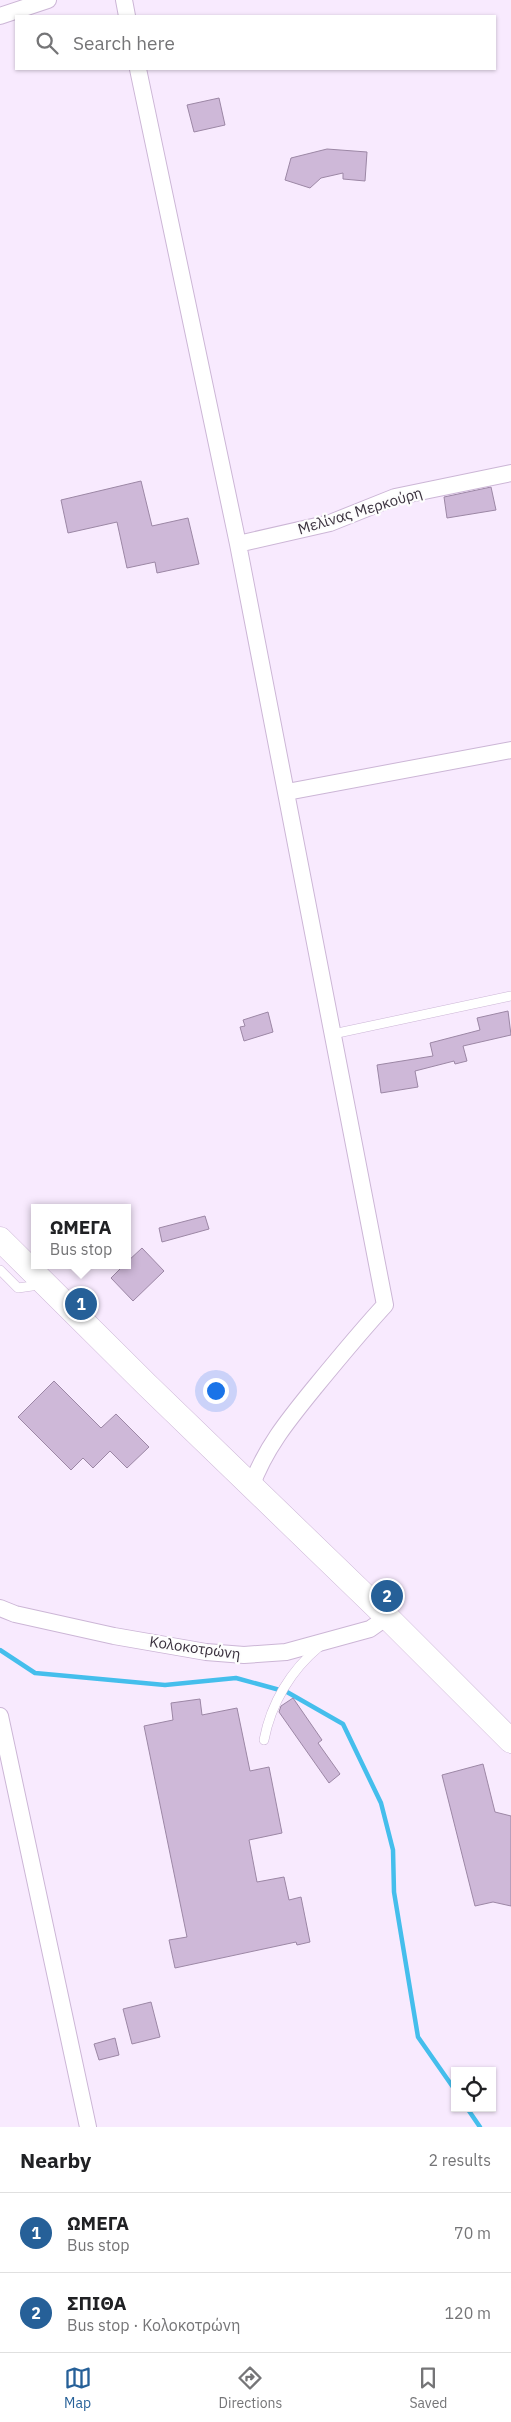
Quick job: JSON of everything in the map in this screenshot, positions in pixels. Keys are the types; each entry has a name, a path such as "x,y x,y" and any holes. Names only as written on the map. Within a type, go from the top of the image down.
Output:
{"street":[{"path":"0,16 48,0"},
{"path":"124,0 127,15"},
{"path":"138,70 238,544 385,1305 352,1340 275,1437 262,1459 251,1487"},
{"name":"Μελίνας Μερκούρη","path":"238,544 330,523 395,497 511,472"},
{"path":"287,792 511,750"},
{"path":"0,1239 251,1487 387,1617 511,1741"},
{"name":"Κολοκοτρώνη","path":"0,1608 15,1614 114,1636 206,1652 263,1654 286,1652 370,1629 387,1617"},
{"path":"0,1716 88,2127"}],"lane":[{"path":"333,1034 511,996"},
{"path":"0,1270 18,1288 32,1286"},
{"path":"264,1740 268,1721 287,1683 302,1661 328,1640"}],"building":[{"path":"219,98 225,125 194,132 187,105"},
{"path":"327,149 367,152 365,181 343,179 343,173 321,178 310,188 285,180 291,158"},
{"path":"141,481 152,526 188,518 199,564 157,573 155,562 127,568 117,522 68,533 61,500"},
{"path":"491,487 496,510 447,518 444,497"},
{"path":"508,1011 511,1035 463,1046 467,1061 455,1064 454,1061 415,1071 418,1087 381,1093 377,1065 433,1056 430,1043 480,1030 477,1018"},
{"path":"268,1012 273,1032 244,1041 240,1027 245,1026 243,1020"},
{"path":"205,1216 209,1229 162,1242 159,1228"},
{"path":"142,1248 164,1271 133,1301 111,1278 120,1269 131,1269 131,1258"},
{"path":"54,1381 101,1428 116,1414 149,1447 127,1468 110,1451 93,1468 83,1458 71,1470 18,1417"},
{"path":"293,1698 322,1740 318,1743 340,1774 329,1783 279,1712 281,1706"},
{"path":"200,1699 202,1715 237,1708 250,1771 269,1767 282,1833 249,1840 257,1882 284,1877 289,1900 301,1897 310,1942 297,1945 296,1942 175,1968 169,1940 187,1937 144,1726 173,1720 171,1703"},
{"path":"483,1764 495,1812 511,1816 511,1906 493,1902 475,1906 442,1775"},
{"path":"151,2002 160,2037 132,2044 123,2009"},
{"path":"115,2038 119,2055 99,2060 94,2044"}],"waterway":[{"path":"0,1650 35,1673 165,1685 236,1678 287,1692 343,1724 381,1803 393,1850 394,1892 418,2037 451,2084"},
{"path":"470,2112 480,2127"}],"place":[{"name":"ΩΜΕΓΑ","path":"81,1304"},
{"name":"ΣΠΙΘΑ","path":"387,1596"}]}
